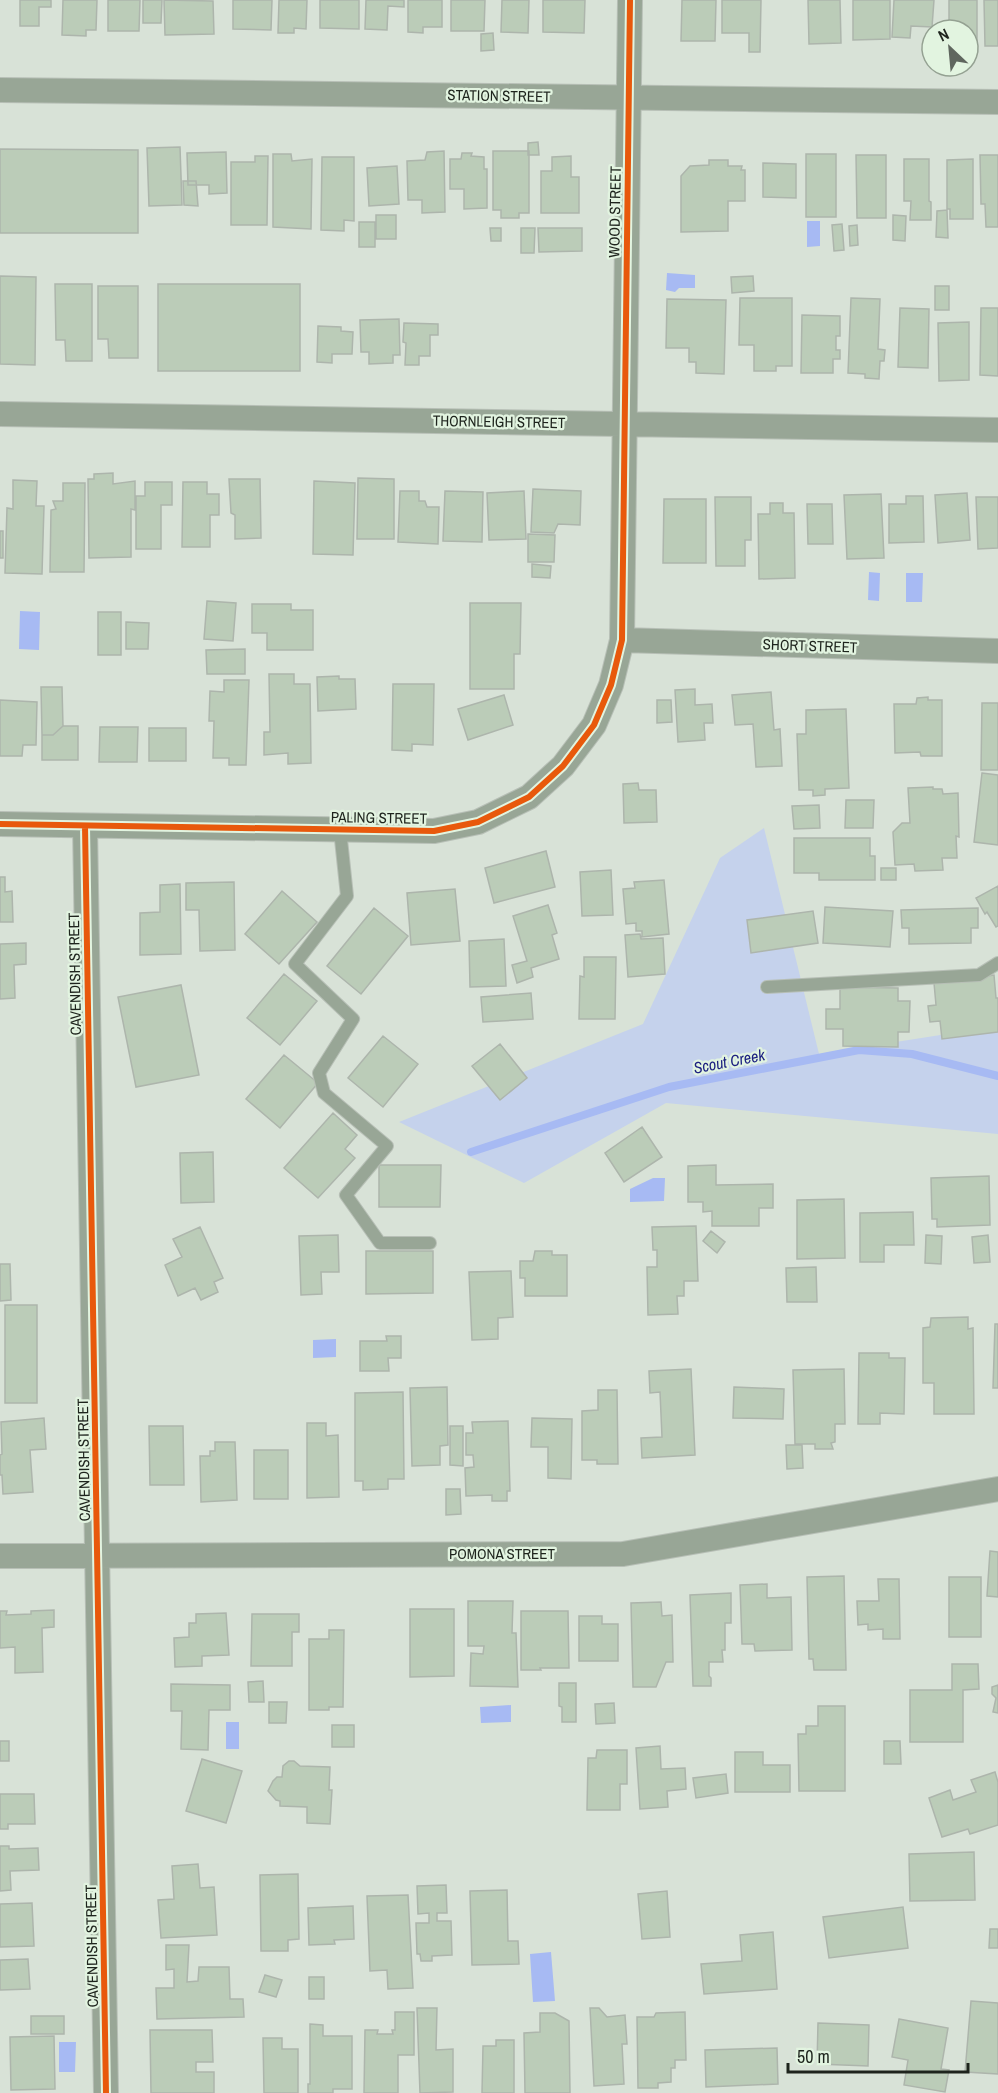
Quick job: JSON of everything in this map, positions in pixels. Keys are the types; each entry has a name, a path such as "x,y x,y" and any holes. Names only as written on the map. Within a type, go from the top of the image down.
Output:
{"street":[{"name":"WOOD STREET","path":"624,424 630,0"},
{"name":"STATION STREET","path":"0,90 998,102"},
{"name":"THORNLEIGH STREET","path":"0,414 998,430"},
{"name":"PALING STREET","path":"0,824 434,831 478,822 529,797 563,766 594,725 611,685 622,640 624,424"},
{"name":"SHORT STREET","path":"622,640 998,651"},
{"name":"CAVENDISH STREET","path":"85,826 106,2093"},
{"name":"POMONA STREET","path":"0,1556 623,1554 998,1489"}],"lane":[{"path":"340,830 347,896 295,964 353,1019 319,1073 324,1093 387,1146 346,1195 380,1243 430,1243"},
{"path":"767,987 980,975 998,963"}],"shaded area":[{"path":"764,828 819,1054 998,1026 998,1134 666,1103 524,1183 399,1122 643,1024 720,858"}],"water":[{"path":"807,221 820,221 820,246 807,247"},
{"path":"667,273 695,275 695,288 679,288 675,292 666,290"},
{"path":"869,572 880,573 879,601 868,600"},
{"path":"906,573 923,573 922,602 906,602"},
{"path":"20,611 40,612 39,650 19,649"},
{"path":"653,1178 665,1178 664,1201 630,1202 630,1189"},
{"path":"336,1339 336,1357 313,1358 313,1340"},
{"path":"511,1705 511,1722 481,1723 480,1707"},
{"path":"226,1722 239,1722 239,1749 226,1749"},
{"path":"551,1952 555,2001 533,2002 530,1954"},
{"path":"59,2042 76,2042 75,2072 59,2072"}],"building":[{"path":"20,0 51,0 51,7 39,7 39,26 20,26"},
{"path":"63,0 97,0 96,30 86,30 86,36 62,35"},
{"path":"108,0 140,0 139,31 108,31"},
{"path":"143,0 162,0 161,23 143,23"},
{"path":"164,0 213,1 214,34 165,35"},
{"path":"233,0 272,0 271,30 233,29"},
{"path":"279,0 307,0 306,29 294,28 294,33 278,33"},
{"path":"320,0 359,0 359,29 320,28"},
{"path":"366,0 404,0 404,7 388,6 387,30 365,29"},
{"path":"408,0 442,0 442,27 423,27 423,33 408,32"},
{"path":"451,0 485,0 484,31 451,31"},
{"path":"502,0 529,0 528,33 501,32"},
{"path":"543,0 585,0 584,33 543,32"},
{"path":"682,0 716,0 715,41 681,41"},
{"path":"722,0 761,0 760,52 749,52 749,33 722,33"},
{"path":"808,0 840,0 841,43 809,44"},
{"path":"853,0 890,0 890,39 853,40"},
{"path":"894,0 934,0 933,18 920,18 920,26 911,26 910,38 892,37"},
{"path":"949,0 977,0 977,18 949,18"},
{"path":"984,0 998,0 998,46 985,46"},
{"path":"493,33 494,50 481,51 481,34"},
{"path":"538,142 539,155 528,155 528,143"},
{"path":"180,147 182,205 149,206 147,148"},
{"path":"0,149 138,150 138,233 0,233"},
{"path":"444,151 445,212 422,213 422,200 408,200 407,161 425,160 427,152"},
{"path":"493,151 529,151 529,213 519,213 519,218 501,218 501,210 493,210"},
{"path":"226,152 227,193 209,194 209,185 188,185 187,153"},
{"path":"462,153 484,157 484,169 487,169 487,208 464,209 464,189 450,189 450,159 461,159"},
{"path":"273,154 291,154 292,161 312,159 311,229 273,227"},
{"path":"806,154 836,154 836,217 806,217"},
{"path":"856,155 886,155 886,218 857,218"},
{"path":"980,155 998,155 998,227 986,227 985,204 981,204"},
{"path":"255,156 268,156 267,225 231,225 231,162 255,162"},
{"path":"571,156 571,177 579,177 579,213 541,213 541,171 552,171 552,157"},
{"path":"322,157 354,157 354,221 344,220 344,231 321,230"},
{"path":"904,159 929,159 931,220 910,220 911,201 904,201"},
{"path":"973,159 973,219 950,219 950,209 947,209 947,160"},
{"path":"709,160 728,160 728,166 742,166 741,170 745,170 745,201 728,201 728,231 681,232 681,176 690,166 709,165"},
{"path":"763,163 796,164 796,198 763,197"},
{"path":"397,166 399,204 369,206 367,168"},
{"path":"183,181 196,181 198,206 184,205"},
{"path":"947,210 948,238 936,237 937,211"},
{"path":"376,215 396,215 396,239 376,239"},
{"path":"893,215 906,216 905,241 893,240"},
{"path":"359,222 375,222 375,247 359,247"},
{"path":"842,224 844,250 834,251 832,225"},
{"path":"857,225 858,245 850,246 849,226"},
{"path":"490,228 501,228 501,241 491,241"},
{"path":"521,228 535,228 534,253 521,253"},
{"path":"538,228 582,228 582,251 539,252"},
{"path":"0,276 36,277 35,365 0,364"},
{"path":"753,276 754,291 732,293 731,277"},
{"path":"55,284 92,284 92,361 66,361 65,340 56,340"},
{"path":"158,284 300,284 300,371 158,371"},
{"path":"98,286 138,286 138,358 109,358 108,339 98,339"},
{"path":"935,286 949,286 949,310 935,310"},
{"path":"740,298 792,298 792,366 776,366 776,371 754,371 754,345 739,345"},
{"path":"851,298 880,299 878,349 885,350 884,361 880,361 879,379 865,378 865,374 848,373"},
{"path":"667,299 726,300 724,374 696,373 696,362 689,362 689,348 666,348"},
{"path":"900,308 929,309 928,368 898,367"},
{"path":"981,308 998,308 998,376 980,375"},
{"path":"802,315 840,316 840,336 836,336 836,350 840,350 840,359 833,359 833,373 801,373"},
{"path":"399,319 400,355 393,355 393,363 369,364 369,352 361,352 360,320"},
{"path":"969,322 969,380 939,381 938,323"},
{"path":"404,323 438,324 438,335 430,335 430,356 419,356 419,365 405,365"},
{"path":"318,326 341,327 341,331 353,332 352,354 332,354 332,363 317,362"},
{"path":"113,473 113,484 135,481 135,510 131,509 131,557 89,558 88,479 94,479 94,474"},
{"path":"358,478 394,479 394,539 357,539"},
{"path":"229,479 260,479 261,538 235,539 235,515 231,513"},
{"path":"13,480 37,481 36,506 44,506 42,574 5,573 7,508 13,509"},
{"path":"314,481 355,483 353,555 313,554"},
{"path":"145,482 172,482 172,505 161,505 161,549 136,549 136,496 145,496"},
{"path":"183,482 207,482 207,494 219,494 219,515 210,515 210,547 182,547"},
{"path":"63,483 85,483 84,572 50,572 51,510 56,509 53,501 63,501"},
{"path":"533,489 581,491 580,525 558,524 554,533 531,532"},
{"path":"400,491 419,491 419,501 425,501 427,507 439,507 438,544 398,542"},
{"path":"445,491 483,492 482,542 443,541"},
{"path":"524,491 526,539 489,540 487,493"},
{"path":"967,493 970,540 938,543 935,495"},
{"path":"881,494 884,558 847,559 844,495"},
{"path":"906,496 923,496 924,542 889,543 889,504 906,504"},
{"path":"715,497 751,497 751,540 745,540 745,566 716,566"},
{"path":"976,497 998,497 998,548 978,549"},
{"path":"664,499 706,499 706,563 663,563"},
{"path":"770,503 783,503 783,513 794,513 795,578 759,579 758,514 770,514"},
{"path":"807,504 832,504 833,544 808,544"},
{"path":"0,531 3,531 3,558 0,558"},
{"path":"528,534 555,535 554,562 528,562"},
{"path":"532,564 551,566 550,578 532,577"},
{"path":"207,601 236,603 233,641 204,639"},
{"path":"470,603 521,603 520,654 514,654 514,689 470,689"},
{"path":"252,604 291,604 291,610 313,610 313,650 267,650 267,633 252,633"},
{"path":"98,612 121,612 121,655 98,655"},
{"path":"126,622 149,623 148,649 126,649"},
{"path":"245,649 245,674 207,674 206,650"},
{"path":"269,674 294,674 294,684 310,684 311,763 288,764 288,753 264,755 264,732 270,732"},
{"path":"339,676 339,679 355,679 356,709 318,711 317,677"},
{"path":"224,680 249,680 246,765 229,765 229,758 213,758 214,721 209,721 210,691 224,692"},
{"path":"393,684 434,684 433,745 412,744 412,751 392,750"},
{"path":"41,687 62,687 63,726 53,735 42,735"},
{"path":"695,689 695,705 712,704 713,723 704,723 705,740 678,742 675,690"},
{"path":"771,692 774,730 780,729 782,766 756,767 753,724 735,725 732,695"},
{"path":"504,695 513,725 468,740 458,709"},
{"path":"928,697 928,700 942,700 942,756 921,756 920,752 895,753 894,704 916,704 917,698"},
{"path":"0,700 37,702 36,745 23,745 22,756 0,756"},
{"path":"657,700 671,700 672,722 657,723"},
{"path":"982,703 998,703 998,770 981,770"},
{"path":"846,709 849,788 825,789 825,795 813,796 813,790 799,790 797,734 806,734 806,710"},
{"path":"63,726 78,726 78,760 42,760 42,735 53,735"},
{"path":"100,727 138,727 137,762 99,762"},
{"path":"149,728 186,728 186,761 149,761"},
{"path":"982,773 998,775 998,845 974,842"},
{"path":"638,783 639,790 656,790 657,822 624,823 623,784"},
{"path":"933,787 933,789 942,789 943,794 958,793 957,858 942,858 943,870 915,871 914,864 895,865 893,832 902,823 910,823 908,788"},
{"path":"846,800 874,800 873,828 845,828"},
{"path":"819,805 820,828 794,829 792,806"},
{"path":"794,838 870,838 870,856 875,856 875,880 819,880 819,873 794,873"},
{"path":"546,851 555,887 494,903 485,868"},
{"path":"881,868 896,868 896,880 881,880"},
{"path":"611,870 613,915 582,916 580,872"},
{"path":"0,877 5,877 5,892 12,891 13,922 0,922"},
{"path":"664,880 669,934 642,937 642,931 636,931 636,923 626,924 623,889 635,888 634,882"},
{"path":"234,882 235,950 200,951 199,910 186,910 186,883"},
{"path":"180,884 181,954 140,955 140,913 160,912 160,885"},
{"path":"998,886 998,926 996,927 976,898"},
{"path":"455,889 460,941 411,945 407,893"},
{"path":"282,891 317,922 279,964 245,934"},
{"path":"548,905 557,933 552,935 559,959 531,968 533,977 517,983 512,965 527,961 513,916"},
{"path":"825,907 893,911 890,947 823,943"},
{"path":"374,908 408,936 361,994 327,966"},
{"path":"978,908 978,928 971,928 971,943 909,944 909,928 902,928 901,910"},
{"path":"813,911 818,943 751,953 747,920"},
{"path":"640,934 641,939 663,938 665,974 628,977 625,935"},
{"path":"504,939 506,986 470,987 469,941"},
{"path":"26,943 26,964 14,965 15,998 0,999 0,944"},
{"path":"584,957 616,957 615,1019 579,1019 580,976 584,977"},
{"path":"284,974 317,1001 280,1045 247,1018"},
{"path":"994,975 996,998 998,998 998,1032 942,1039 940,1021 930,1022 928,1006 936,1005 934,983"},
{"path":"181,985 199,1075 136,1087 118,997"},
{"path":"840,987 898,988 898,1001 910,1001 909,1032 898,1032 898,1047 843,1046 843,1029 826,1029 826,1009 840,1009"},
{"path":"531,993 533,1019 483,1022 481,997"},
{"path":"383,1036 418,1064 383,1107 348,1078"},
{"path":"500,1044 527,1078 500,1100 472,1066"},
{"path":"284,1055 318,1083 280,1128 246,1099"},
{"path":"333,1113 357,1135 345,1149 355,1158 318,1198 284,1168"},
{"path":"642,1127 662,1157 624,1182 605,1153"},
{"path":"213,1152 214,1202 181,1203 180,1153"},
{"path":"379,1165 441,1165 440,1207 379,1207"},
{"path":"716,1165 716,1185 773,1184 773,1208 759,1208 759,1226 712,1226 712,1211 703,1212 703,1202 688,1202 688,1166"},
{"path":"989,1176 990,1225 937,1227 937,1219 932,1219 931,1178"},
{"path":"844,1199 845,1258 797,1259 797,1200"},
{"path":"913,1212 914,1245 884,1245 884,1262 860,1262 860,1213"},
{"path":"696,1226 698,1281 684,1281 684,1296 677,1296 678,1314 648,1315 647,1267 657,1267 657,1250 653,1250 652,1227"},
{"path":"200,1227 223,1278 214,1282 218,1292 201,1300 195,1288 178,1296 165,1265 182,1257 173,1239"},
{"path":"711,1231 725,1242 717,1253 703,1241"},
{"path":"338,1235 339,1272 321,1272 322,1294 301,1295 299,1236"},
{"path":"926,1235 942,1236 941,1264 925,1263"},
{"path":"988,1235 990,1262 974,1263 972,1237"},
{"path":"366,1251 433,1251 433,1293 366,1294"},
{"path":"535,1251 552,1251 552,1255 567,1255 567,1296 525,1296 525,1278 520,1278 520,1261 533,1261"},
{"path":"0,1264 10,1264 11,1300 0,1301"},
{"path":"816,1267 817,1302 787,1302 786,1268"},
{"path":"511,1271 513,1317 498,1318 498,1339 472,1340 469,1272"},
{"path":"5,1305 37,1305 37,1403 5,1403"},
{"path":"968,1317 968,1329 973,1328 974,1414 934,1414 934,1383 923,1383 923,1328 930,1327 931,1318"},
{"path":"995,1324 998,1324 998,1388 993,1388"},
{"path":"386,1336 401,1336 401,1358 388,1358 389,1371 360,1371 360,1341 387,1341"},
{"path":"859,1353 889,1353 889,1358 905,1358 904,1414 880,1413 880,1424 858,1424"},
{"path":"691,1369 695,1455 642,1458 641,1438 662,1437 660,1392 650,1393 649,1371"},
{"path":"844,1369 845,1424 835,1424 835,1442 831,1443 833,1449 815,1449 815,1444 795,1444 793,1370"},
{"path":"447,1387 448,1445 440,1446 440,1465 412,1466 410,1388"},
{"path":"734,1387 784,1389 783,1419 733,1418"},
{"path":"598,1390 617,1390 618,1464 597,1464 597,1460 582,1460 582,1411 598,1410"},
{"path":"403,1392 404,1479 388,1479 388,1489 363,1490 363,1481 355,1481 355,1393"},
{"path":"44,1418 46,1449 30,1450 33,1492 3,1494 2,1475 0,1475 1,1422"},
{"path":"532,1418 572,1419 571,1479 548,1478 548,1447 531,1447"},
{"path":"508,1421 510,1491 507,1491 507,1501 492,1501 492,1495 466,1496 465,1468 474,1467 473,1455 466,1455 466,1433 473,1433 472,1422"},
{"path":"307,1423 326,1423 326,1436 338,1435 339,1497 307,1498"},
{"path":"149,1426 183,1426 184,1485 150,1485"},
{"path":"450,1426 463,1426 463,1466 450,1465"},
{"path":"215,1442 235,1442 237,1500 201,1502 200,1456 210,1456 210,1451 215,1451"},
{"path":"786,1445 802,1445 803,1468 787,1469"},
{"path":"254,1450 288,1450 288,1499 254,1499"},
{"path":"446,1489 460,1489 461,1514 446,1515"},
{"path":"990,1551 998,1552 998,1597 987,1596"},
{"path":"844,1576 846,1670 814,1670 813,1659 809,1659 807,1577"},
{"path":"949,1577 981,1577 981,1637 949,1637"},
{"path":"878,1579 899,1579 900,1639 883,1639 883,1629 868,1630 868,1624 858,1625 857,1601 879,1601"},
{"path":"767,1584 767,1598 791,1597 792,1650 755,1651 754,1644 742,1644 740,1585"},
{"path":"731,1593 731,1623 725,1623 723,1662 709,1662 711,1686 693,1686 690,1595"},
{"path":"468,1601 513,1601 512,1633 516,1633 518,1687 470,1686 471,1653 483,1654 484,1646 468,1646"},
{"path":"661,1602 662,1616 672,1615 673,1662 666,1662 656,1687 633,1687 631,1603"},
{"path":"410,1609 454,1609 454,1676 410,1677"},
{"path":"54,1610 54,1627 42,1628 43,1672 15,1673 15,1647 0,1648 0,1611 7,1611 6,1615"},
{"path":"521,1611 568,1611 569,1668 521,1670"},
{"path":"226,1613 229,1655 202,1656 202,1666 175,1667 174,1638 189,1637 189,1623 196,1623 196,1614"},
{"path":"252,1614 299,1614 299,1632 292,1632 292,1666 251,1666"},
{"path":"579,1616 602,1616 602,1624 618,1624 618,1661 579,1661"},
{"path":"329,1630 344,1630 343,1707 309,1710 309,1639 329,1639"},
{"path":"952,1664 978,1664 979,1689 963,1690 963,1742 910,1742 910,1690 952,1690"},
{"path":"263,1681 264,1702 249,1702 248,1682"},
{"path":"559,1683 576,1683 576,1722 562,1722"},
{"path":"171,1684 230,1685 230,1710 209,1710 208,1750 181,1749 182,1711 171,1711"},
{"path":"998,1685 998,1713 993,1712 996,1698 992,1694 992,1687"},
{"path":"269,1702 287,1702 286,1723 269,1723"},
{"path":"614,1703 615,1723 596,1724 595,1704"},
{"path":"818,1706 845,1706 845,1791 799,1791 798,1734 806,1734 806,1726 818,1726"},
{"path":"332,1725 354,1725 354,1747 332,1747"},
{"path":"0,1741 9,1741 9,1761 0,1761"},
{"path":"884,1741 900,1741 901,1764 884,1764"},
{"path":"660,1746 661,1769 685,1768 686,1789 667,1791 668,1807 640,1809 636,1748"},
{"path":"597,1750 627,1750 627,1784 620,1784 620,1810 587,1810 588,1758 596,1758"},
{"path":"735,1752 763,1752 763,1765 790,1765 790,1792 735,1792"},
{"path":"202,1759 242,1771 226,1823 186,1811"},
{"path":"289,1761 294,1761 300,1766 330,1767 329,1790 332,1790 330,1824 307,1823 307,1807 280,1806 280,1801 268,1791 277,1777 282,1777 283,1766"},
{"path":"995,1772 998,1782 998,1825 970,1834 968,1829 942,1837 929,1798 950,1790 953,1800 976,1792 971,1780"},
{"path":"726,1774 728,1793 696,1798 693,1778"},
{"path":"0,1794 34,1794 35,1824 8,1824 8,1829 0,1829"},
{"path":"0,1846 9,1846 9,1849 38,1848 39,1870 10,1871 11,1890 0,1891"},
{"path":"974,1852 975,1900 910,1901 909,1854"},
{"path":"198,1864 200,1888 214,1887 217,1935 161,1938 158,1900 174,1899 172,1866"},
{"path":"298,1874 299,1939 288,1940 288,1951 261,1951 260,1875"},
{"path":"446,1885 447,1913 437,1913 437,1921 451,1921 452,1955 432,1956 432,1961 421,1961 420,1954 417,1954 416,1923 429,1923 429,1913 418,1914 417,1886"},
{"path":"507,1890 508,1941 518,1941 519,1964 472,1965 470,1891"},
{"path":"667,1891 670,1937 642,1939 638,1894"},
{"path":"408,1895 413,1988 388,1989 387,1970 370,1971 367,1896"},
{"path":"32,1903 34,1946 0,1947 0,1904"},
{"path":"353,1906 354,1939 334,1940 335,1944 309,1945 308,1908"},
{"path":"903,1907 908,1948 829,1958 823,1917"},
{"path":"990,1929 998,1929 998,1948 989,1948"},
{"path":"773,1932 777,1989 704,1994 701,1964 742,1961 740,1935"},
{"path":"166,1945 189,1945 187,1982 198,1981 199,1967 229,1967 230,1999 243,1999 244,2017 157,2019 156,1988 174,1988 174,1969 166,1970"},
{"path":"28,1959 30,1989 0,1990 0,1960"},
{"path":"265,1975 282,1980 276,1997 259,1992"},
{"path":"309,1977 324,1977 324,1999 309,1999"},
{"path":"971,2001 998,2003 998,2074 965,2072"},
{"path":"417,2008 437,2008 436,2050 453,2049 453,2092 420,2093"},
{"path":"590,2008 599,2008 607,2017 625,2015 627,2044 622,2044 624,2084 594,2086"},
{"path":"395,2012 414,2012 414,2055 398,2055 398,2093 364,2093 365,2030 378,2030 377,2034 393,2034"},
{"path":"685,2012 686,2060 675,2060 675,2068 671,2068 671,2082 658,2083 658,2088 638,2088 637,2017 654,2017 656,2013"},
{"path":"540,2013 555,2013 569,2021 570,2093 525,2093 524,2033 540,2032"},
{"path":"31,2016 64,2016 64,2034 31,2034"},
{"path":"899,2019 948,2028 941,2069 949,2070 945,2092 904,2085 908,2060 892,2057"},
{"path":"818,2023 869,2025 868,2066 817,2064"},
{"path":"310,2024 323,2025 323,2036 352,2036 352,2089 333,2089 333,2093 308,2093"},
{"path":"150,2030 212,2030 213,2062 196,2062 196,2072 214,2072 214,2093 151,2093"},
{"path":"54,2036 55,2089 11,2090 10,2037"},
{"path":"263,2038 282,2038 282,2049 298,2049 298,2093 264,2093"},
{"path":"496,2040 514,2040 514,2093 482,2093 483,2046 496,2046"},
{"path":"777,2048 778,2084 706,2087 705,2050"}],"waterway":[{"name":"Scout Creek","path":"471,1152 669,1087 859,1050 912,1054 998,1076"}],"cycle path":[{"path":"0,824 434,831 478,822 529,797 563,766 594,725 611,685 622,640 630,0"},
{"path":"85,826 106,2093"}]}
